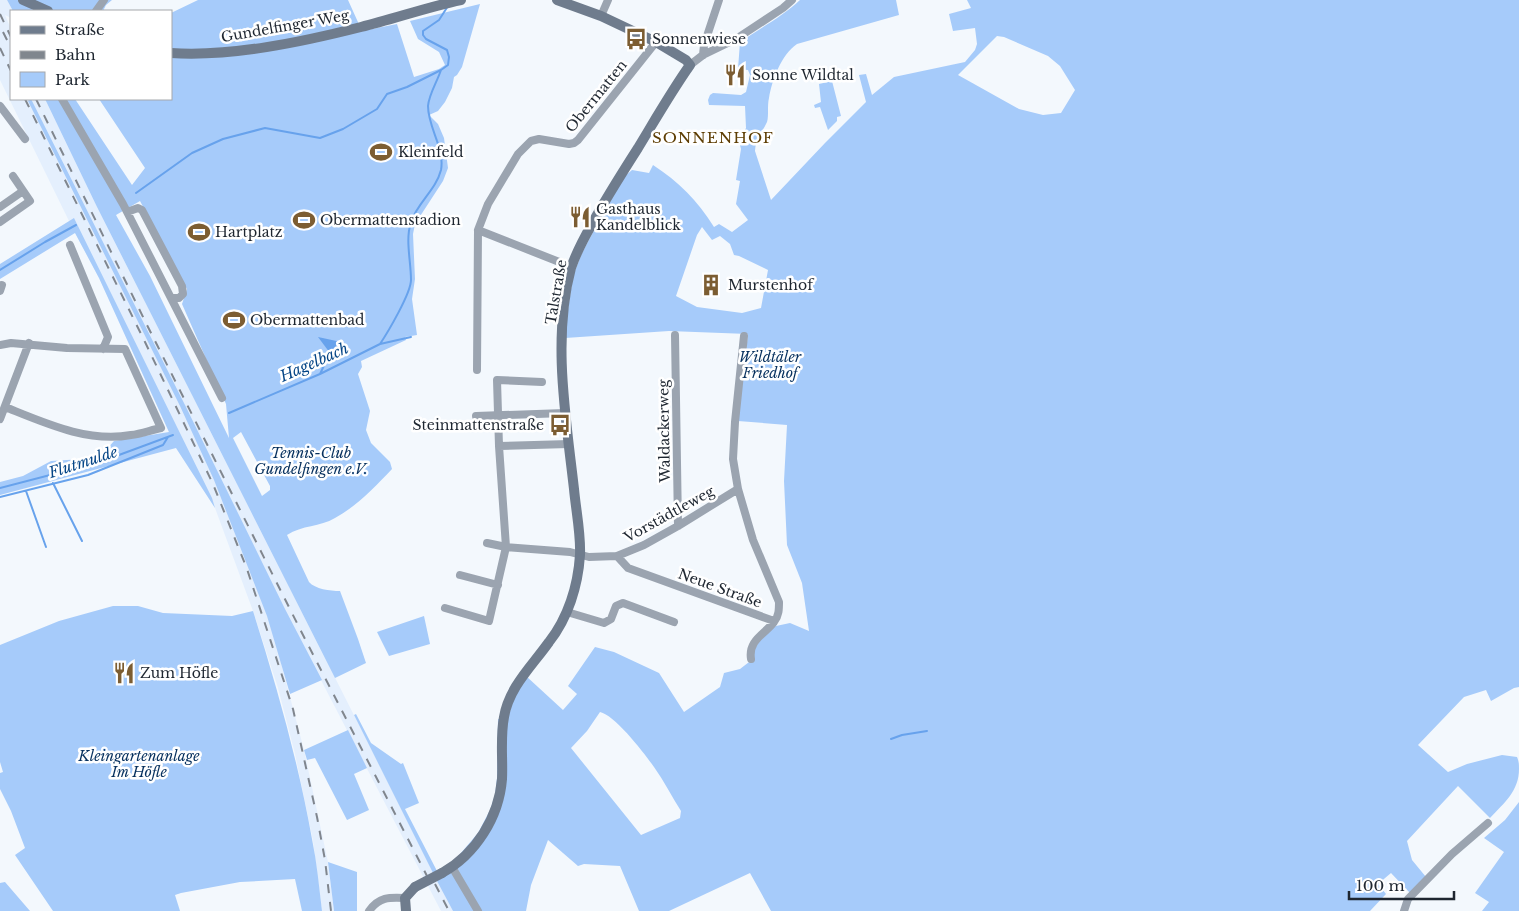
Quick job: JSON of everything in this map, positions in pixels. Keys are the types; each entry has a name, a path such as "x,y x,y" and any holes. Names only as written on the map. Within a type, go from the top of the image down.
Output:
{"street":[{"path":"23,0 46,10"},
{"path":"557,0 602,16 656,42 690,65"},
{"path":"602,16 608,0"},
{"path":"703,55 704,45 719,0"},
{"name":"Talstraße","path":"405,898 415,887 460,861 490,824 497,806 502,779 503,718 509,698 517,684 550,641 567,613 576,585 580,555 563,381 562,332 564,309 572,267 582,242 600,208 690,65 703,55 736,40 792,0"},
{"name":"Gundelfinger Weg","path":"172,53 204,54 289,43 361,27 457,1"},
{"name":"Obermatten","path":"477,370 478,230 488,204 518,154 525,146 535,139 569,144 578,140 656,42"},
{"path":"63,100 127,212 222,398"},
{"path":"0,106 25,139"},
{"path":"0,222 30,201 13,176"},
{"path":"0,207 23,191"},
{"path":"127,212 138,208 142,210 182,286 183,294 179,298 172,298"},
{"path":"478,230 572,267"},
{"path":"70,245 108,337 103,349"},
{"name":"Waldackerweg","path":"675,335 678,526"},
{"path":"744,336 734,422 733,459 738,489 753,540 779,602 779,613 774,621"},
{"path":"0,345 12,343 67,348 125,349 161,428 131,436 109,437 62,430 6,407"},
{"path":"0,419 29,344"},
{"path":"444,608 489,621 506,547 499,446 497,380 542,382"},
{"path":"476,416 566,413"},
{"path":"499,446 569,444"},
{"name":"Vorstädtleweg","path":"487,543 506,547 570,552 590,557 617,556 644,545 738,489"},
{"name":"Neue Straße","path":"617,556 628,568 774,621 758,637 750,655 751,659"},
{"path":"460,575 498,584"},
{"path":"567,613 604,623 611,619 616,606 623,603 674,622"},
{"path":"1404,911 1408,899 1452,854 1488,823"},
{"path":"452,867 478,911"},
{"path":"369,911 374,905 387,897 405,898 406,911"}],"shaded area":[{"path":"0,0 7,0 12,10 10,10 10,18 5,15 10,27 10,100 45,100 97,207 453,911 441,911 284,609 281,663 304,750 328,862 334,911 322,911 313,841 295,754 278,688 253,611 215,508 176,448 99,278 69,221 0,80"},
{"path":"318,337 341,342 345,350 330,353"}],"green space":[{"path":"7,0 112,0 104,10 12,10"},
{"name":"Tennis-Club Gundelfingen e.V.","path":"198,0 348,0 362,31 397,24 414,77 439,69 445,65 439,52 418,39 410,21 480,4 462,67 454,77 452,88 445,102 438,111 429,115 438,124 444,138 448,168 443,181 415,224 413,234 415,279 412,299 417,335 405,337 406,340 361,361 362,367 358,374 370,411 366,430 371,443 390,462 392,469 351,508 329,521 299,529 287,535 309,582 319,588 340,591 358,639 366,663 335,678 97,207 45,100 76,100 132,185 145,168 100,100 172,100 172,13","holes":["140,201 187,289 182,304 226,404 229,438 150,276 116,215","241,432 270,486 270,490 262,496 233,438"]},
{"name":"Wildtäler Friedhof","path":"800,0 896,0 899,15 797,44 786,55 778,68 772,84 768,101 767,122 758,139 755,151 771,200 866,102 859,75 866,74 872,95 894,77 965,62 975,50 977,44 975,28 953,31 949,14 971,8 967,0 1519,0 1519,687 1491,701 1486,690 1464,697 1418,745 1448,772 1467,764 1502,755 1517,757 1519,764 1518,777 1510,796 1490,818 1458,786 1407,841 1412,860 1426,877 1410,893 1391,873 1378,884 1386,894 1370,911 771,911 750,873 669,911 639,911 620,866 584,864 578,866 548,840 531,885 526,911 453,911 437,881 478,833 490,810 495,795 497,778 498,719 508,718 514,697 526,676 563,710 577,694 568,686 595,647 614,652 659,673 684,712 720,687 724,673 740,669 753,659 754,651 761,636 776,626 790,623 809,631 802,583 787,545 784,481 787,425 738,421 748,334 669,331 565,338 573,276 582,253 624,177 632,170 649,173 653,165 662,171 694,200 714,227 719,224 732,232 748,220 736,204 740,181 736,180 741,149 739,141 746,128 745,106 709,105 708,100 713,93 741,95 746,92 750,75 748,70 738,69 740,42","holes":["997,36 1004,37 1048,56 1060,66 1075,90 1061,113 1043,115 1019,109 958,75","702,227 712,240 720,236 730,244 734,255 768,270 761,308 742,313 697,307 676,296 697,235","600,712 614,720 658,772 681,811 680,818 641,835 571,748 587,731"]},
{"path":"832,81 841,116 837,117 837,121 828,130 820,107 815,108 814,105 821,102 819,84"},
{"path":"32,100 322,680 290,694 267,616 214,480 180,406 28,101"},
{"path":"74,218 212,498 215,508 176,448 0,495 0,482 23,476 51,461 99,458 114,441 169,432 99,278 75,233 0,279 0,264"},
{"name":"Kleingartenanlage Im Höfle","path":"113,606 138,606 163,613 232,616 253,611 294,753 315,857 322,911 302,911 295,879 240,882 181,893 175,895 180,911 53,911 15,855 25,848 11,811 0,789 0,773 3,772 0,762 0,645 59,621"},
{"path":"424,616 430,644 389,656 377,632"},
{"path":"356,714 371,743 401,764 403,763 419,803 405,809 437,871 433,873 354,715"},
{"path":"348,730 367,768 354,774 369,810 347,820 315,758 307,760 304,750"},
{"path":"1519,802 1519,911 1482,911 1489,902 1475,893 1504,852 1484,838 1505,820"},
{"path":"328,862 357,872 357,911 334,911"},
{"path":"5,882 30,911 0,911 0,883"}],"waterway":[{"path":"136,193 192,153 223,139 265,128 320,138 343,129 377,109 387,94 407,87 448,65 449,57 447,50 426,39 423,35 423,31 439,20 448,6"},
{"name":"Flutmulde","path":"380,344 410,286 408,236 411,222 435,184 441,170 441,154 428,106 431,92 441,70"},
{"path":"0,270 76,225"},
{"name":"Hagelbach","path":"229,413 320,374 380,344 411,337"},
{"path":"320,374 330,353"},
{"name":"Hagelbach","path":"0,488 100,462 173,435"},
{"name":"Flutmulde","path":"0,497 88,475 163,445 168,437"},
{"path":"53,483 82,541"},
{"path":"26,491 46,547"},
{"path":"891,739 902,735 927,731"}],"railway":[{"path":"0,14 10,35"},
{"path":"3,32 10,46"},
{"path":"0,48 10,69"},
{"path":"25,100 213,484 247,569 293,709 317,817 325,860 331,911"},
{"path":"36,100 303,635 427,876"},
{"path":"435,884 449,911"}],"place":[{"name":"Sonnenwiese","path":"636,39"},
{"name":"Sonne Wildtal","path":"735,75"},
{"name":"Kleinfeld","path":"381,152"},
{"name":"Gasthaus Kandelblick","path":"580,217"},
{"name":"Obermattenstadion","path":"304,220"},
{"name":"Hartplatz","path":"199,232"},
{"name":"Murstenhof","path":"711,285"},
{"name":"Obermattenbad","path":"234,320"},
{"name":"Steinmattenstraße","path":"560,425"},
{"name":"Zum Höfle","path":"124,673"}],"district":[{"name":"SONNENHOF","path":"713,137"}]}
